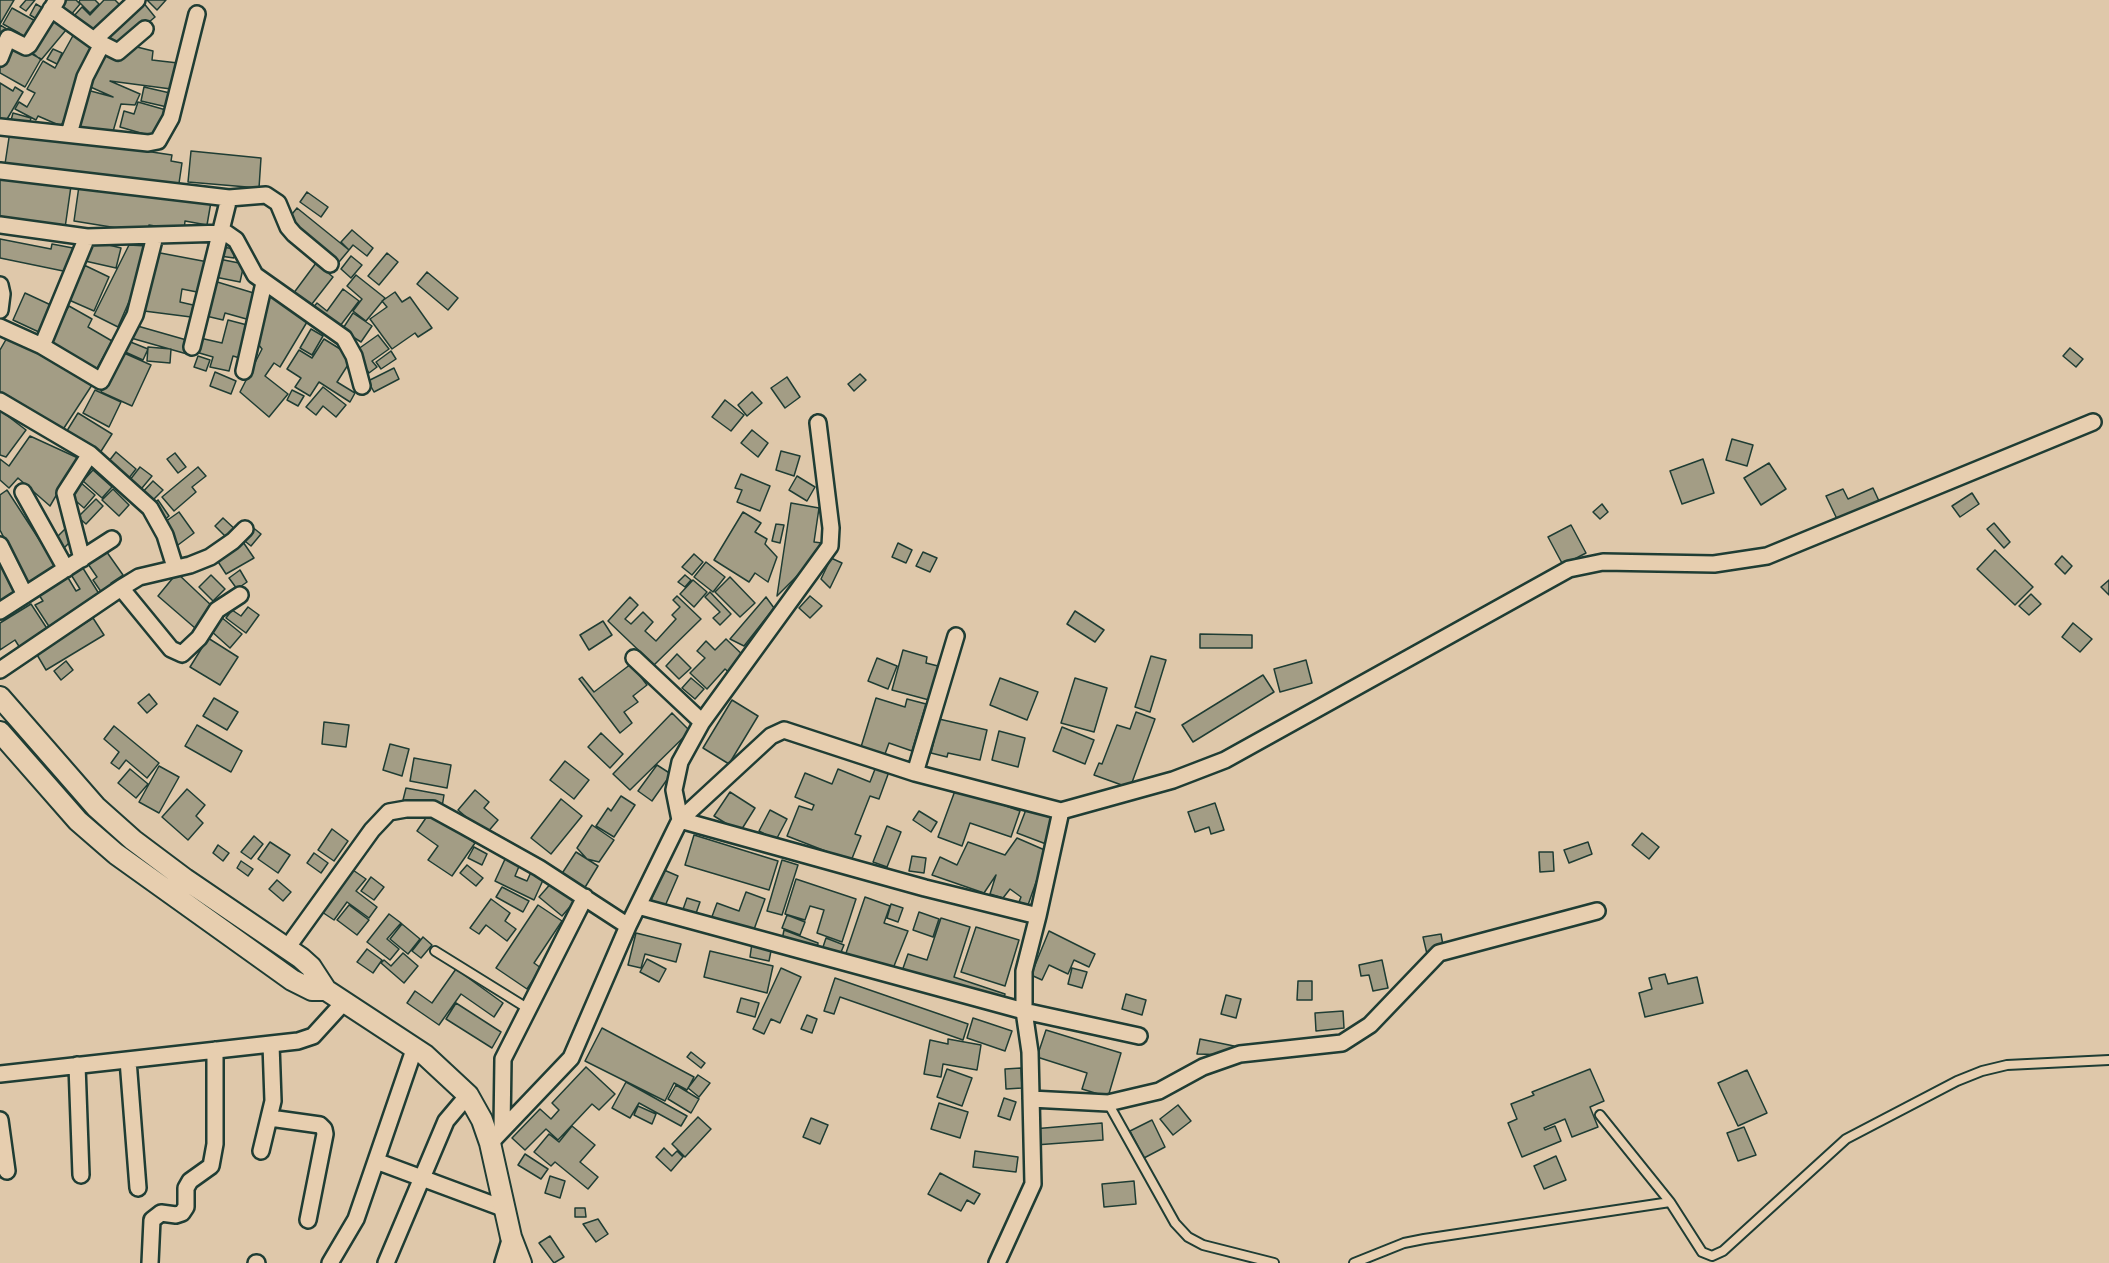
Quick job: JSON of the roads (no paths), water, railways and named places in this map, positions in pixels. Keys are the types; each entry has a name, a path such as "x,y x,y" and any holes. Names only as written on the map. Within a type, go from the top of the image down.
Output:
{"street":[{"path":"69,134 85,77 98,42 137,0"},
{"path":"0,58 8,38 26,47 29,45 54,4 98,42 118,51 145,29"},
{"path":"0,127 148,142 158,141 171,118 197,14"},
{"path":"0,171 229,198 266,195 274,198 288,227 330,264"},
{"path":"192,346 229,198"},
{"path":"0,225 87,237 226,233 236,240 249,267 264,283 344,338 354,356 362,386"},
{"path":"0,327 42,346 101,381 135,315 155,236"},
{"path":"42,346 87,237"},
{"path":"244,371 264,283"},
{"path":"0,285 2,294 0,310"},
{"path":"0,401 90,454 150,508 165,535 175,567"},
{"path":"496,1136 571,1058 628,926 680,820 771,736 784,730 915,772 1060,810 1173,780 1225,760 1569,569 1603,562 1714,564 1767,556 2093,422"},
{"path":"680,820 674,790 680,762 702,722 830,546 831,528 818,423"},
{"path":"82,559 65,493 90,454"},
{"path":"23,492 66,569"},
{"path":"0,670 139,577 190,565 210,557 233,541 245,529"},
{"path":"0,611 112,539"},
{"path":"0,545 25,595"},
{"path":"121,588 171,649 182,654 199,639 217,610 240,595"},
{"path":"915,772 956,636"},
{"path":"634,658 702,722"},
{"path":"0,697 88,798 133,840 311,966 326,990 415,1047 468,1095 482,1120 496,1136"},
{"path":"0,732 78,821 116,854 292,980 312,990 326,990"},
{"path":"286,948 372,830 389,812 406,809 433,809 538,868 628,926"},
{"path":"997,1263 1033,1184 1030,1052 1024,1011 1024,971 1060,810"},
{"path":"680,820 925,888 1038,916"},
{"path":"520,1263 505,1209 496,1136 503,1059 585,897"},
{"path":"638,906 1024,1011 1139,1036"},
{"path":"1031,1099 1108,1103 1160,1091 1203,1066 1240,1054 1342,1043 1370,1025 1439,953 1597,911"},
{"path":"0,1074 298,1041 313,1036 344,1002"},
{"path":"261,1151 270,1118 274,1091 271,1044"},
{"path":"330,1263 356,1219 415,1047"},
{"path":"150,1263 152,1220 161,1213 176,1215 182,1213 186,1207 186,1188 190,1181 211,1166 214,1144 215,1050"},
{"path":"128,1060 138,1188"},
{"path":"77,1065 81,1175"},
{"path":"386,1263 446,1121 468,1095"},
{"path":"270,1118 320,1125 324,1129 325,1134 308,1220"},
{"path":"0,1120 7,1171"},
{"path":"376,1161 505,1209"},
{"path":"502,1263 511,1237"}],"lane":[{"path":"435,951 527,1008"},
{"path":"1600,1115 1670,1202 1702,1251 1712,1256 1723,1251 1846,1139 1957,1081 1982,1071 2007,1065 2109,1060"},
{"path":"1108,1103 1175,1223 1188,1237 1203,1245 1274,1263"},
{"path":"1354,1263 1404,1243 1424,1239 1670,1202"}]}
